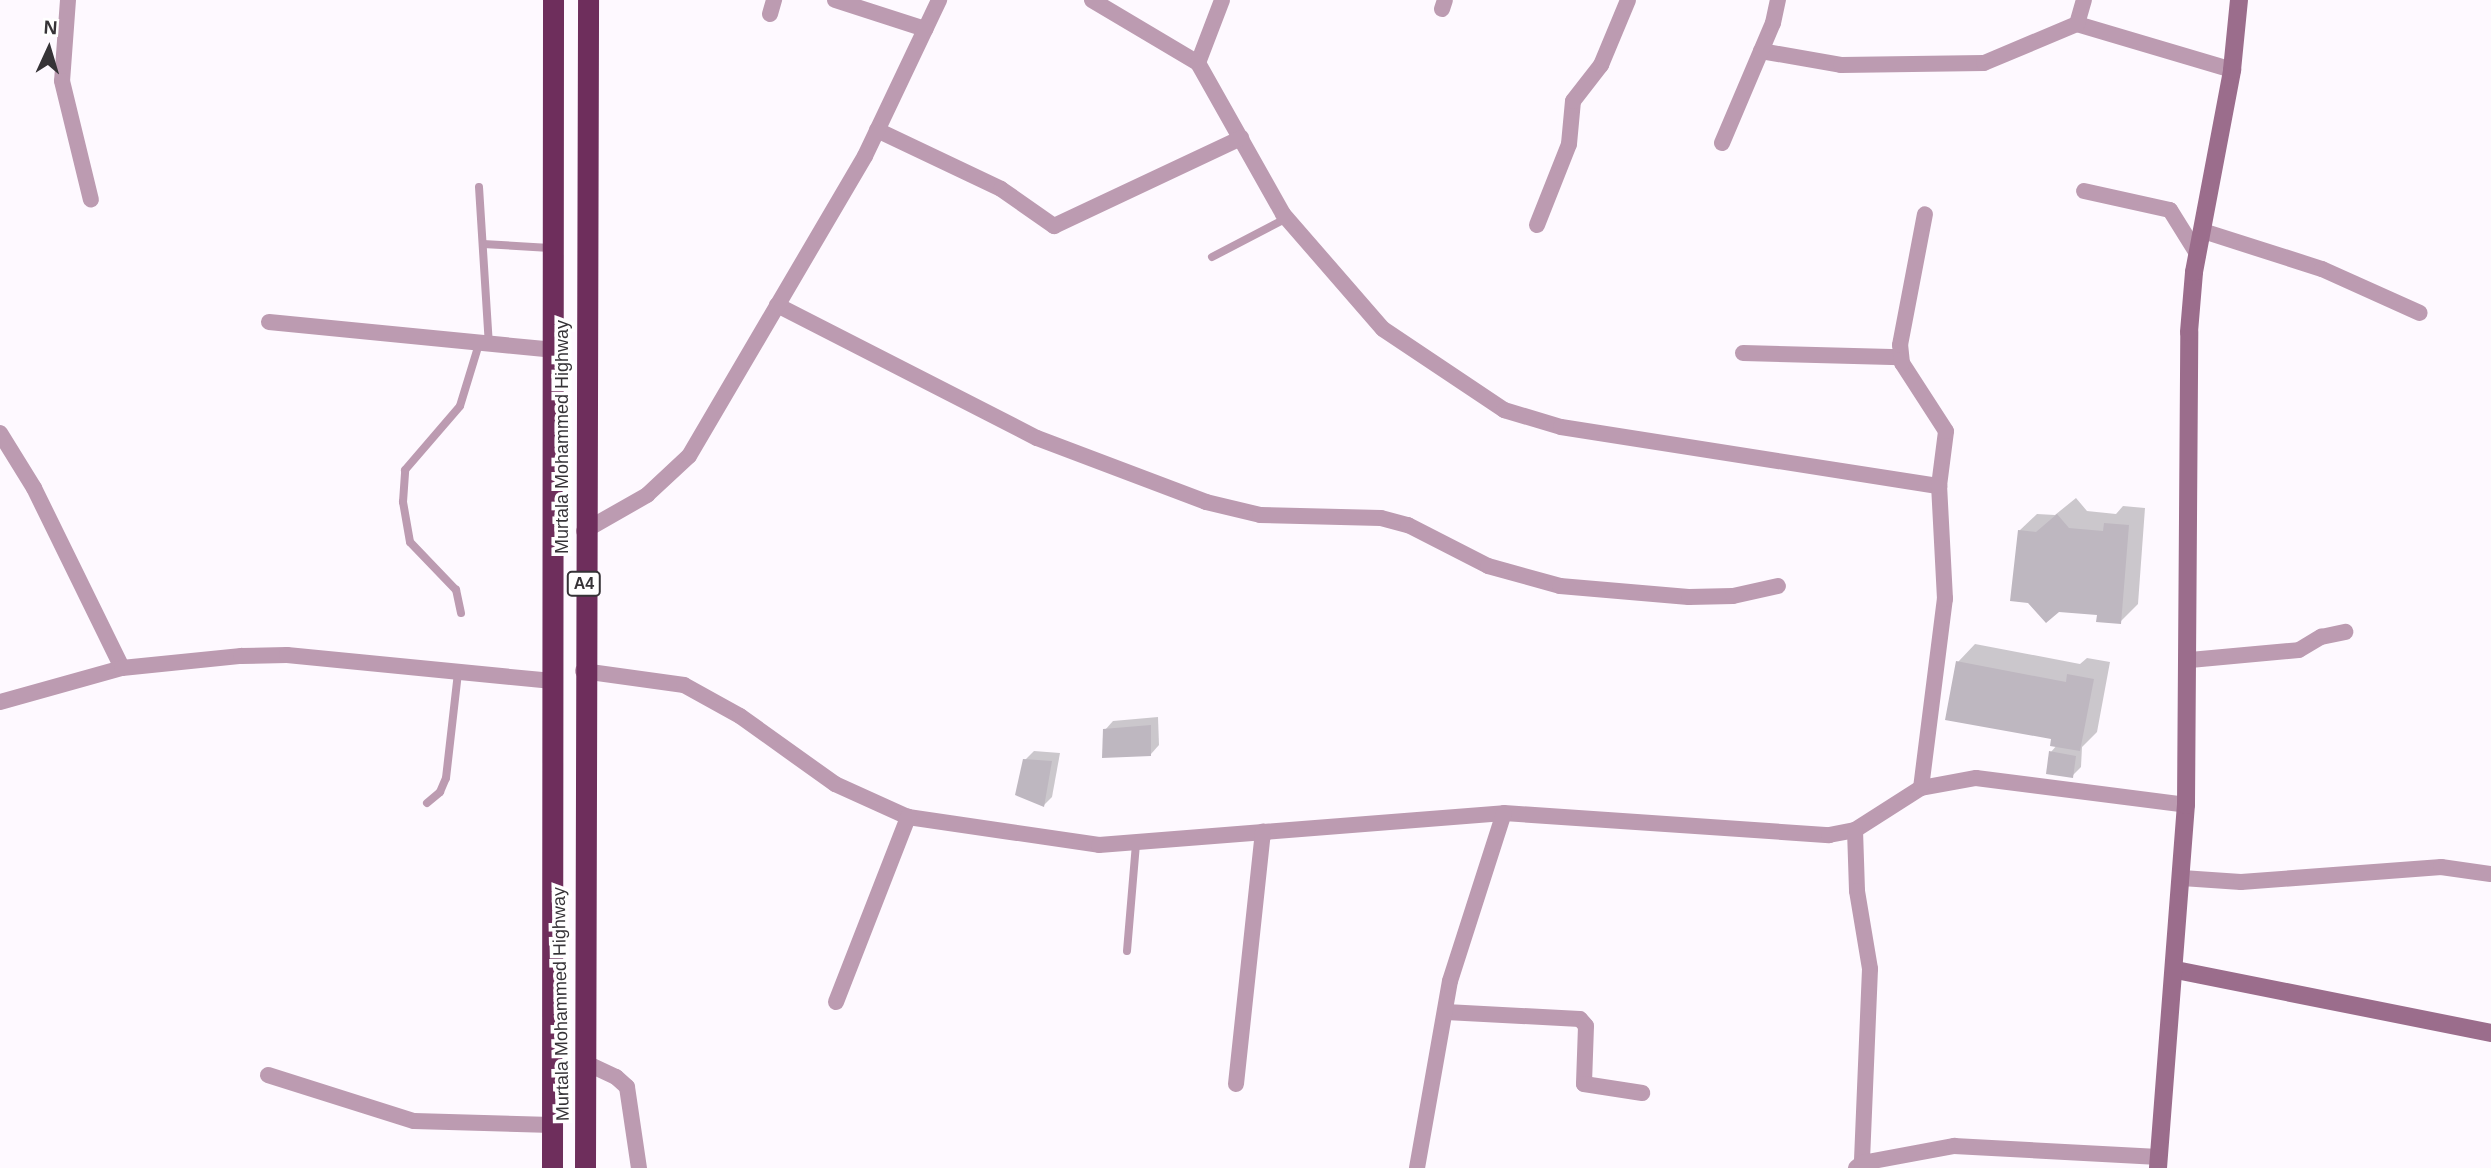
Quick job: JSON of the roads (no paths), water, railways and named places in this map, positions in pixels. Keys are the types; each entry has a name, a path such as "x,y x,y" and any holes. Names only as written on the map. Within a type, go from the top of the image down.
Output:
{"highway":[{"name":"Murtala Mohammed Highway","path":"552,1168 553,0"},
{"name":"Murtala Mohammed Highway","path":"585,1168 583,671 588,0"}],"main road":[{"path":"2159,1162 2176,970 2186,805 2190,660 2189,332 2198,255 2232,71 2239,0"},
{"path":"2176,970 2491,1033"}],"street":[{"path":"68,0 62,81 91,200"},
{"path":"835,0 925,29"},
{"path":"584,531 647,495 689,456 877,130 939,0"},
{"path":"1091,0 1198,62 1287,218 1383,329 1504,410 1561,427 1939,486"},
{"path":"1198,62 1223,0"},
{"path":"1537,225 1569,144 1573,101 1601,65 1628,0"},
{"path":"1722,143 1761,51 1778,0"},
{"path":"2077,24 2084,0"},
{"path":"1761,51 1841,65 1984,63 2077,24 2232,71"},
{"path":"877,130 1001,189 1054,226 1241,138"},
{"path":"2084,191 2170,210 2198,255"},
{"path":"1921,788 1945,599 1939,486 1946,431 1901,357 1925,214"},
{"path":"2203,231 2322,269 2420,313"},
{"path":"777,306 1037,438 1206,502 1261,515 1381,518 1408,525 1488,566 1560,586 1689,597 1732,596 1778,586"},
{"path":"269,322 553,351"},
{"path":"1743,352 1901,357"},
{"path":"0,433 34,488 121,668"},
{"path":"2190,660 2299,650 2321,637 2344,632"},
{"path":"0,702 121,668 287,655 553,681"},
{"path":"583,671 684,685 740,716 835,785 908,817 1056,841 1136,843 1504,813 1659,821 1800,836 1855,830 1921,788 1976,778 2186,805"},
{"path":"1417,1168 1450,981 1504,813"},
{"path":"836,1002 908,817"},
{"path":"1855,830 1857,891 1870,969 1859,1165 1954,1146 2159,1162"},
{"path":"1236,1084 1263,831"},
{"path":"2182,878 2241,882 2441,867 2491,874"},
{"path":"1446,1012 1580,1019 1586,1026 1584,1084 1642,1093"},
{"path":"586,1063 616,1077 627,1087 639,1168"},
{"path":"268,1075 414,1121 552,1125"}],"lane":[{"path":"461,613 456,590 410,542 403,502 405,470 460,406 484,345 483,244 479,187"},
{"path":"1212,257 1287,218"},
{"path":"483,244 553,248"},
{"path":"427,803 440,792 446,778 458,672"},
{"path":"1127,951 1136,843"}]}
